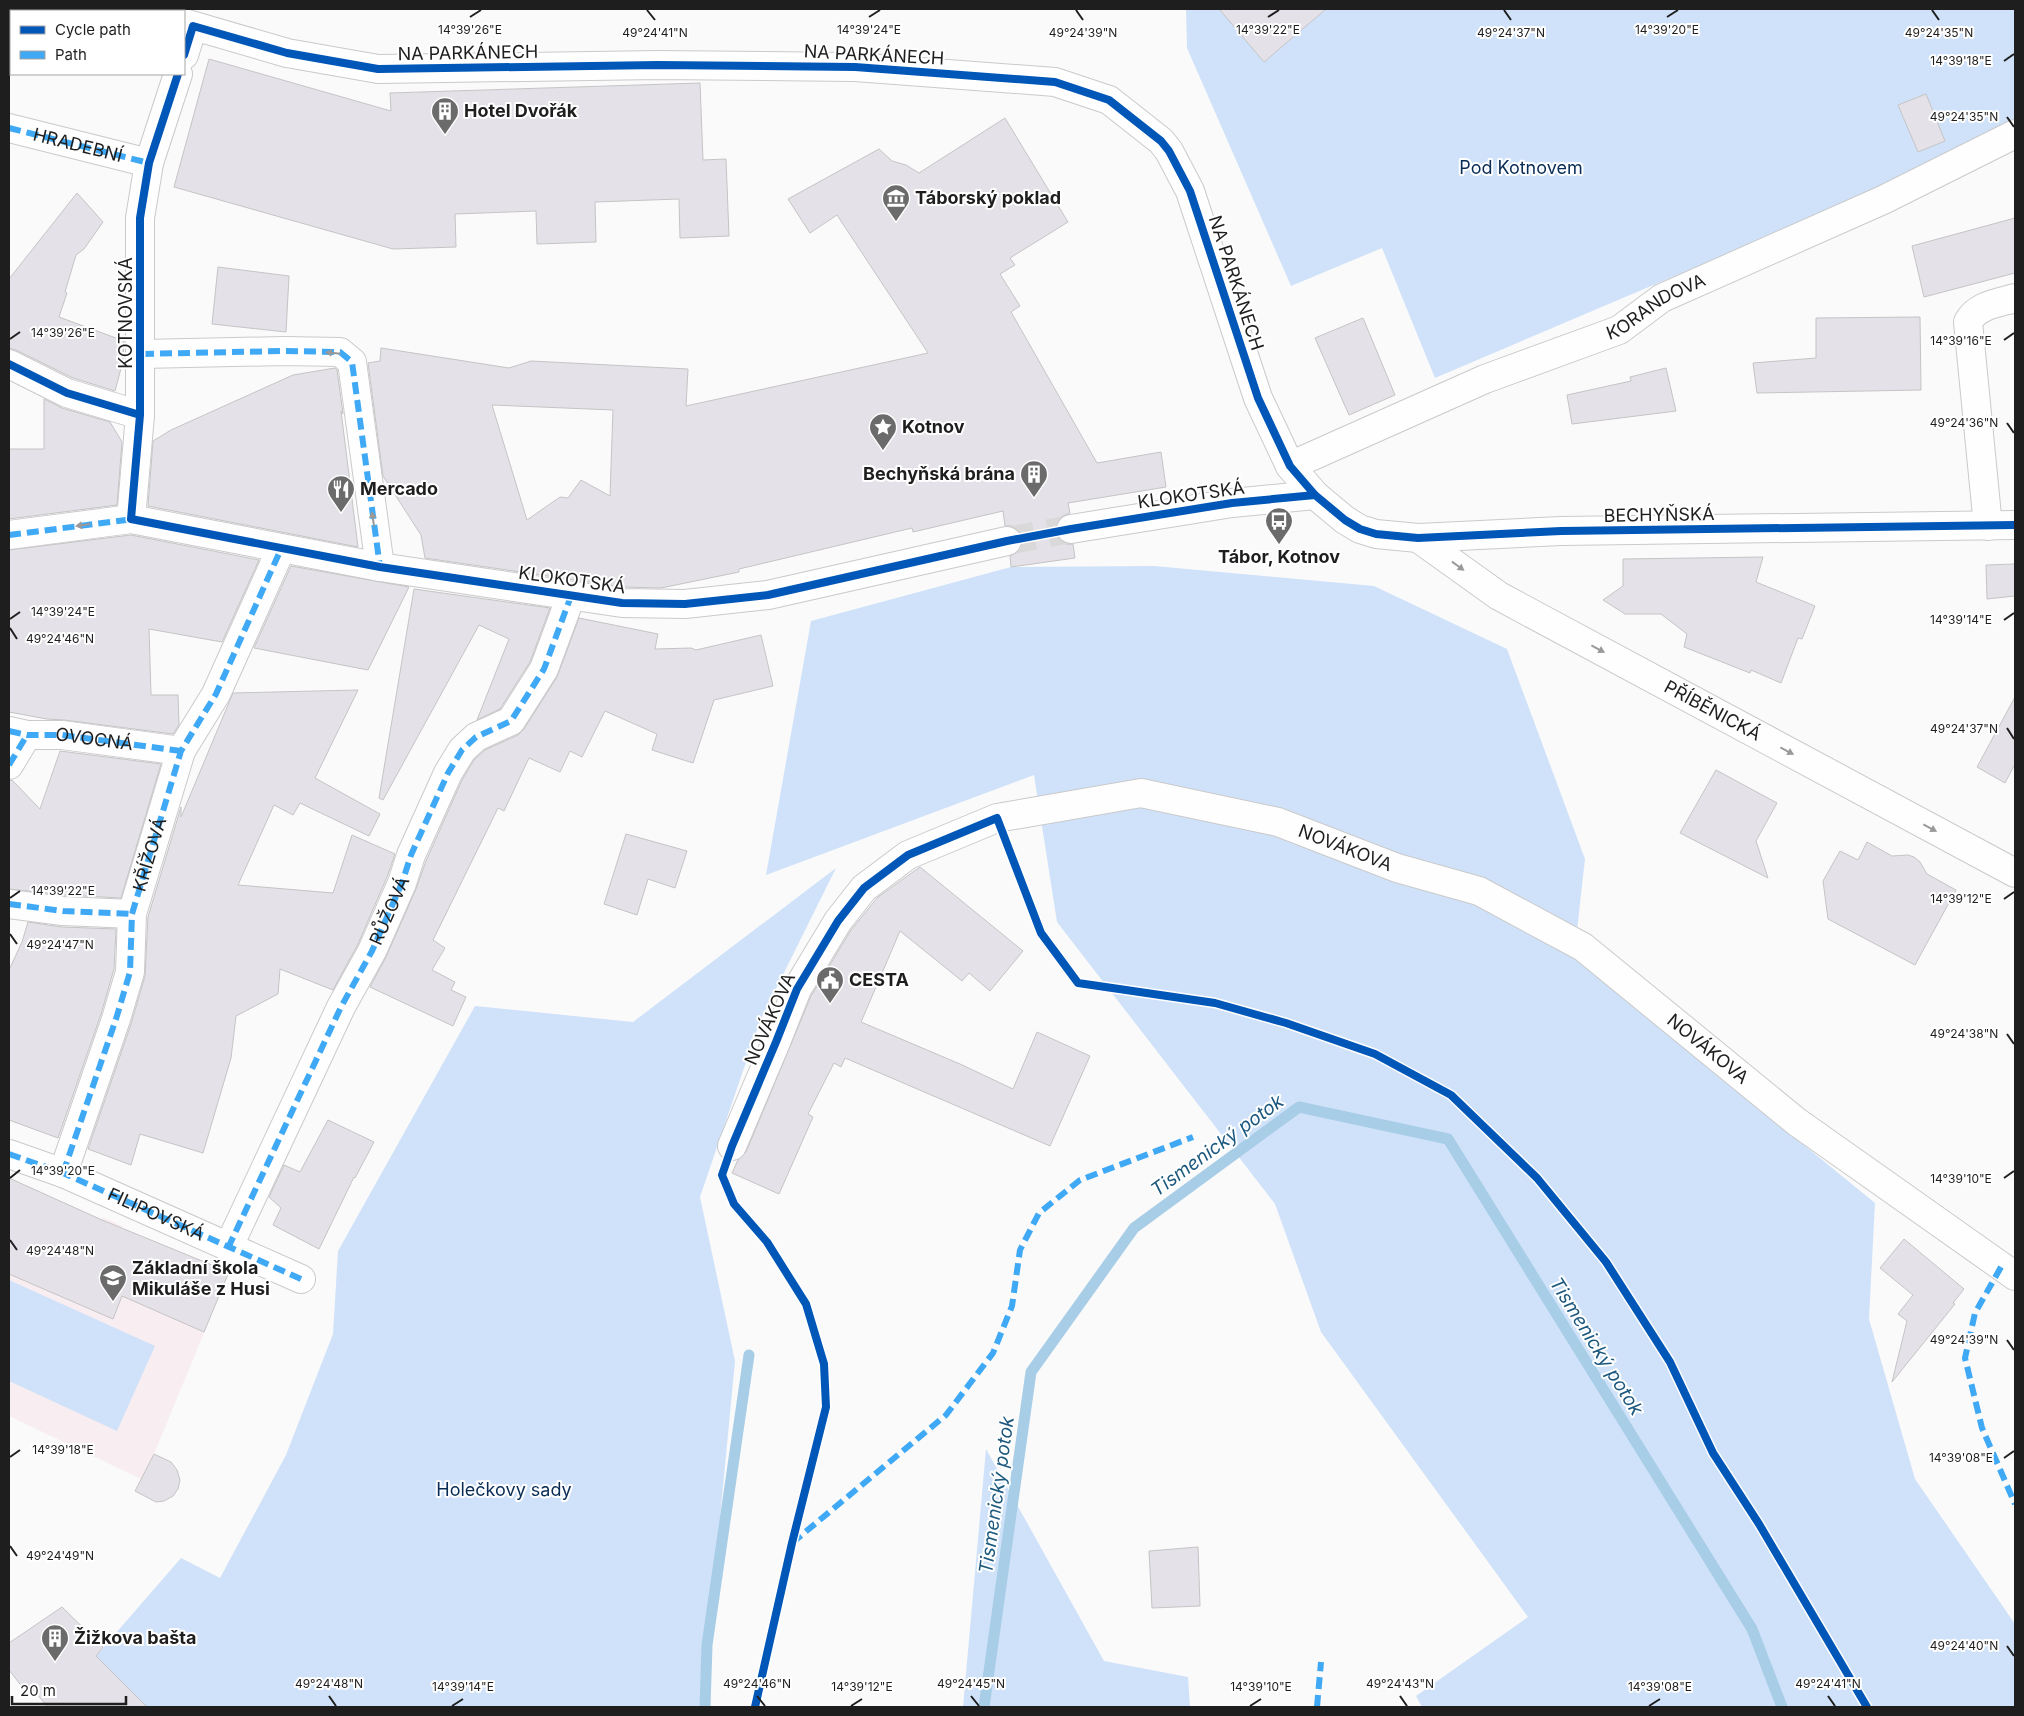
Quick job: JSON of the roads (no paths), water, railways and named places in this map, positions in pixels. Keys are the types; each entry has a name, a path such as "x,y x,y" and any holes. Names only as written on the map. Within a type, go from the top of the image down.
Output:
{"street":[{"path":"185,47 188,24"},
{"name":"NA PARKÁNECH","path":"188,24 287,53 378,69 658,65 855,67 1055,82 1109,100 1161,141 1169,151 1190,191 1258,398 1290,466 1315,495"},
{"name":"KOTNOVSKÁ","path":"131,519 140,415 142,354 140,218 149,163 178,75"},
{"name":"HRADEBNÍ","path":"9,128 149,163"},
{"name":"KORANDOVA","path":"1290,466 1485,380 1619,330 1662,298 1883,200 2015,134"},
{"path":"1988,526 1968,322 1972,314 1980,308 2015,298"},
{"name":"KOTNOVSKÁ","path":"142,354 284,351 340,352 352,362 380,567"},
{"path":"9,364 67,393 140,415"},
{"name":"BECHYŇSKÁ","path":"1315,495 1345,520 1360,528 1376,534 1418,538 1561,531 2015,526"},
{"name":"KLOKOTSKÁ","path":"1072,529 1232,503 1315,495"},
{"name":"KLOKOTSKÁ","path":"9,535 131,519 380,567 622,604 685,604 768,595 1008,541"},
{"name":"PŘÍBĚNICKÁ","path":"1418,538 1499,596 2015,873"},
{"name":"KŘÍŽOVÁ","path":"63,1173 116,1019 130,972 132,914 181,751 216,694 281,549"},
{"name":"RŮŽOVÁ","path":"228,1248 341,1007 372,951 402,883 411,855 448,773 462,750 476,737 511,721 544,669 572,596"},
{"path":"9,765 18,733"},
{"name":"OVOCNÁ","path":"18,733 62,735 181,751"},
{"name":"NOVÁKOVA","path":"732,1146 797,989 838,921 864,888 908,855 996,818 1141,792 1278,822 1398,868 1479,890 1583,947 1797,1122 2015,1276"},
{"path":"9,904 63,911 132,914"},
{"name":"FILIPOVSKÁ","path":"9,1154 63,1173 301,1279"}],"waterway":[{"name":"Tismenický potok","path":"984,1707 1031,1372 1134,1228 1299,1107 1448,1139 1752,1629 1782,1707"},
{"path":"705,1707 707,1645 749,1355"}],"tunnel":[{"path":"1007,541 1071,529"}],"place":[{"name":"Hotel Dvořák","path":"445,135"},
{"name":"Táborský poklad","path":"896,222"},
{"name":"Kotnov","path":"883,451"},
{"name":"Bechyňská brána","path":"1034,498"},
{"name":"Mercado","path":"341,513"},
{"name":"Tábor, Kotnov","path":"1279,545"},
{"name":"CESTA","path":"830,1004"},
{"name":"Základní škola Mikuláše z Husi","path":"113,1302"},
{"name":"Žižkova bašta","path":"55,1662"}],"park label":[{"name":"Pod Kotnovem","path":"1521,168"},
{"name":"Holečkovy sady","path":"504,1490"}]}
